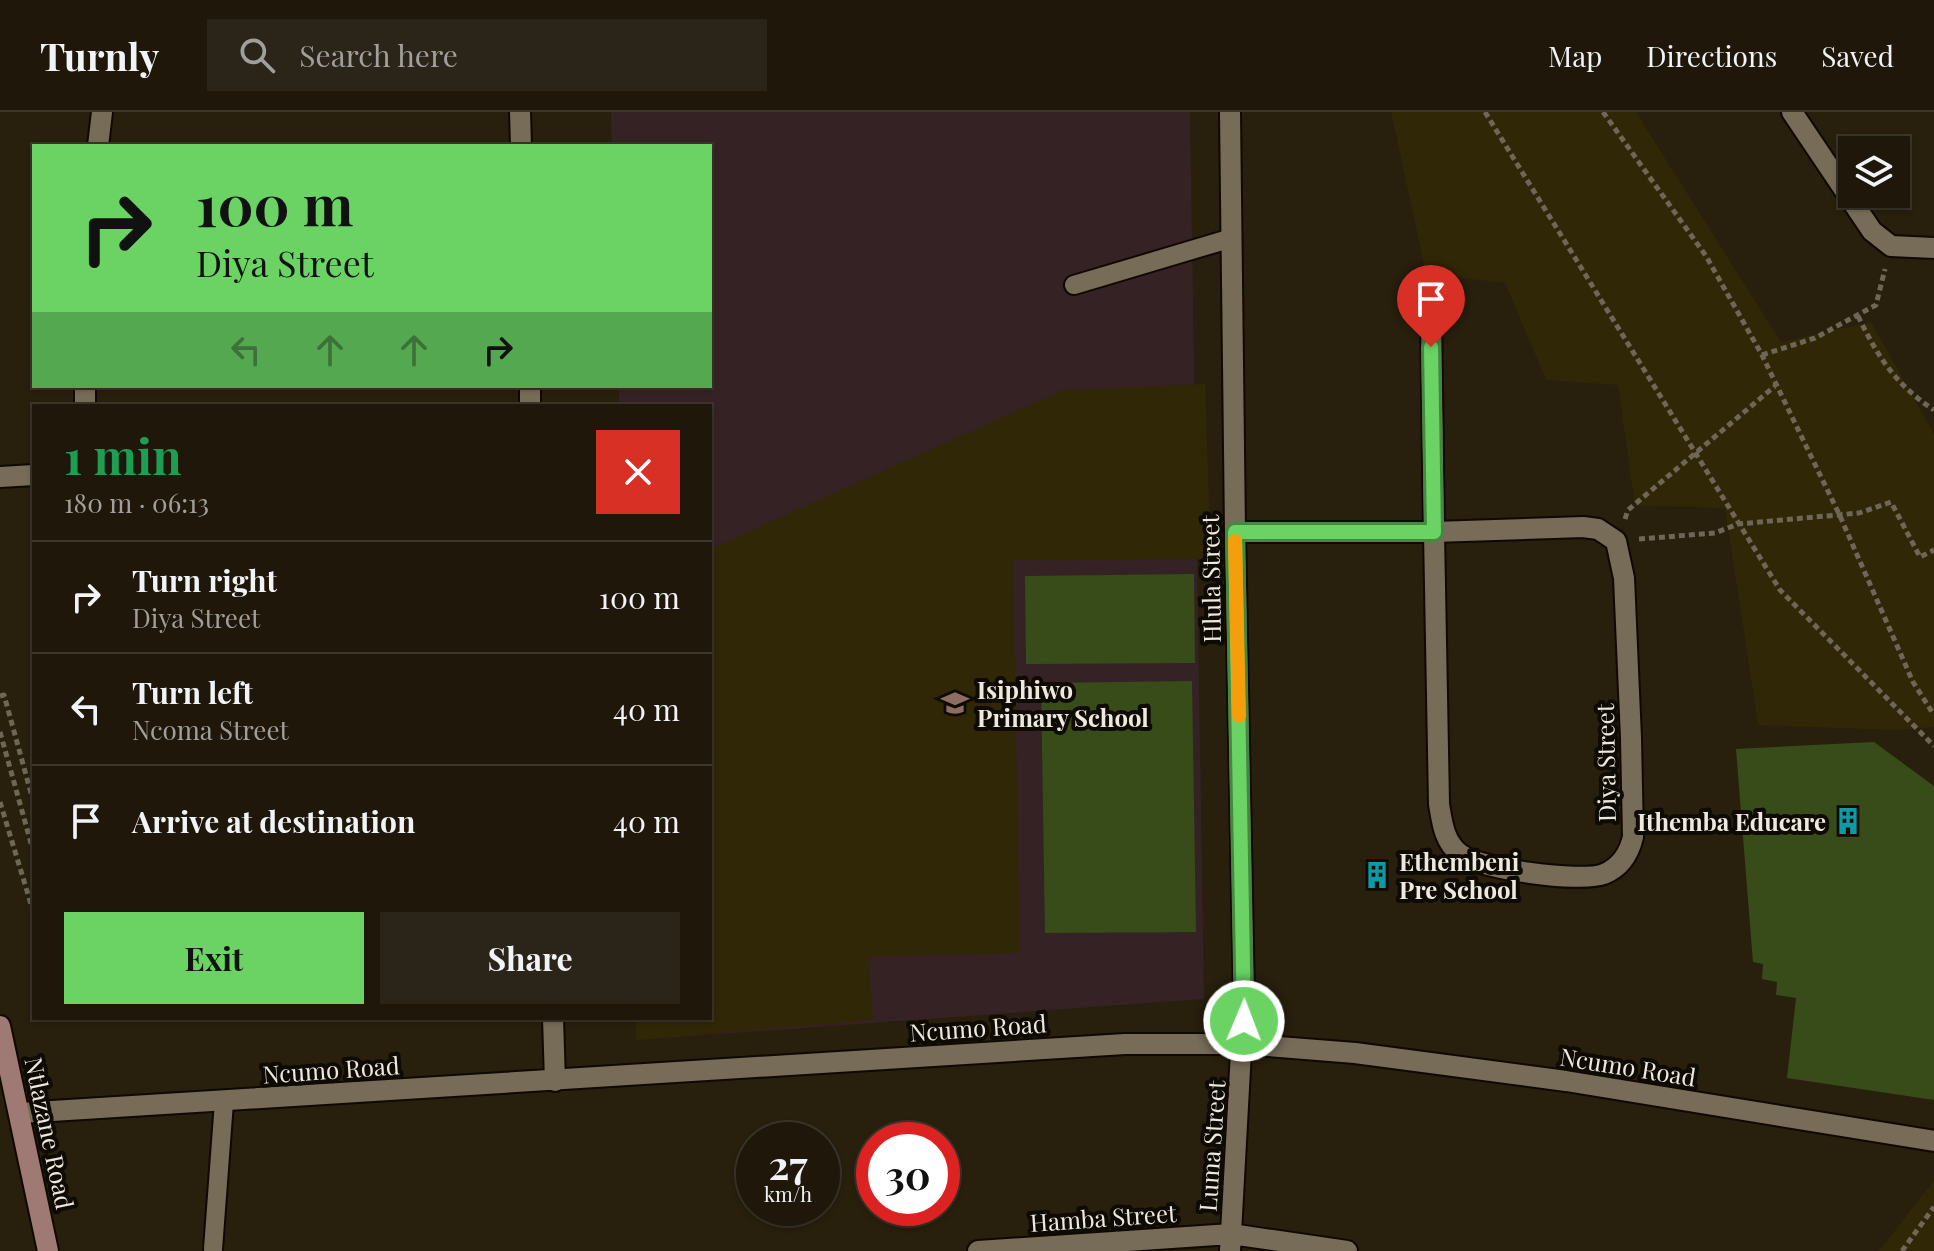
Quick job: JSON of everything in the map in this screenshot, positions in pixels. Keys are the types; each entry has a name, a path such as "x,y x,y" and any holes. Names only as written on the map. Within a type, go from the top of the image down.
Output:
{"street":[{"path":"98,144 102,112"},
{"path":"520,112 521,144"},
{"name":"Hlula Street","path":"1230,112 1243,1044"},
{"path":"1792,112 1872,231 1891,246 1934,248"},
{"name":"Diya Street","path":"1431,316 1439,804 1443,829 1450,844 1461,855 1481,863 1591,878 1607,873 1629,853 1633,837 1631,738 1624,578 1616,541"},
{"path":"0,477 32,475"},
{"path":"1235,532 1434,532 1583,527 1598,529 1616,541"},
{"path":"553,1020 555,1081"},
{"name":"Ntlazane Road","path":"0,1026 48,1251"},
{"name":"Ncumo Road","path":"20,1113 1125,1044 1243,1044 1355,1053 1566,1081 1934,1141"},
{"name":"Luma Street","path":"1230,1243 1243,1044"},
{"name":"Hamba Street","path":"978,1251 1230,1243 1347,1251"}],"lane":[{"path":"1074,285 1232,238"},
{"path":"213,1249 224,1102"}],"path":[{"path":"1485,112 1780,590 1934,746"},
{"path":"1603,112 1706,256 1762,355 1840,516 1913,682 1934,715"},
{"path":"1762,355 1815,338 1876,305 1891,246"},
{"path":"1858,316 1880,360 1917,399 1934,410"},
{"path":"1775,386 1628,510 1616,541 1715,533 1738,524 1840,516 1891,502 1920,557 1934,550"},
{"path":"0,696 4,695 32,797"},
{"path":"0,732 32,847"},
{"path":"0,802 32,908"},
{"path":"1902,1251 1934,1207"}],"shaded area":[{"name":"Isiphiwo Primary School","path":"611,112 1190,112 1204,999 636,1040 636,1020 712,1020 712,404 619,404 619,388 712,388 712,144 612,144"}],"green space":[{"path":"1194,574 1195,663 1026,664 1025,576"},
{"path":"1192,681 1196,932 1045,933 1041,683"},
{"path":"1874,742 1934,786 1934,1100 1787,1078 1796,998 1776,995 1777,982 1762,979 1763,964 1753,962 1736,749"}],"sand":[{"path":"1391,112 1636,112 1781,342 1871,322 1934,434 1934,727 1896,730 1758,725 1725,508 1635,506 1618,385 1546,380 1505,283 1426,274"},
{"path":"1205,384 1211,559 1013,560 1020,953 868,957 873,1020 636,1040 636,1020 712,1020 712,548 1063,390"},
{"path":"1934,1180 1934,1251 1879,1251"}],"slow traffic":[{"path":"1235,541 1239,716"}],"place":[{"name":"Isiphiwo Primary School","path":"955,703"},
{"name":"Ithemba Educare","path":"1848,821"},
{"name":"Ethembeni Pre School","path":"1377,875"}],"route":[{"path":"1244,1021 1235,532 1434,532 1431,347"}]}
